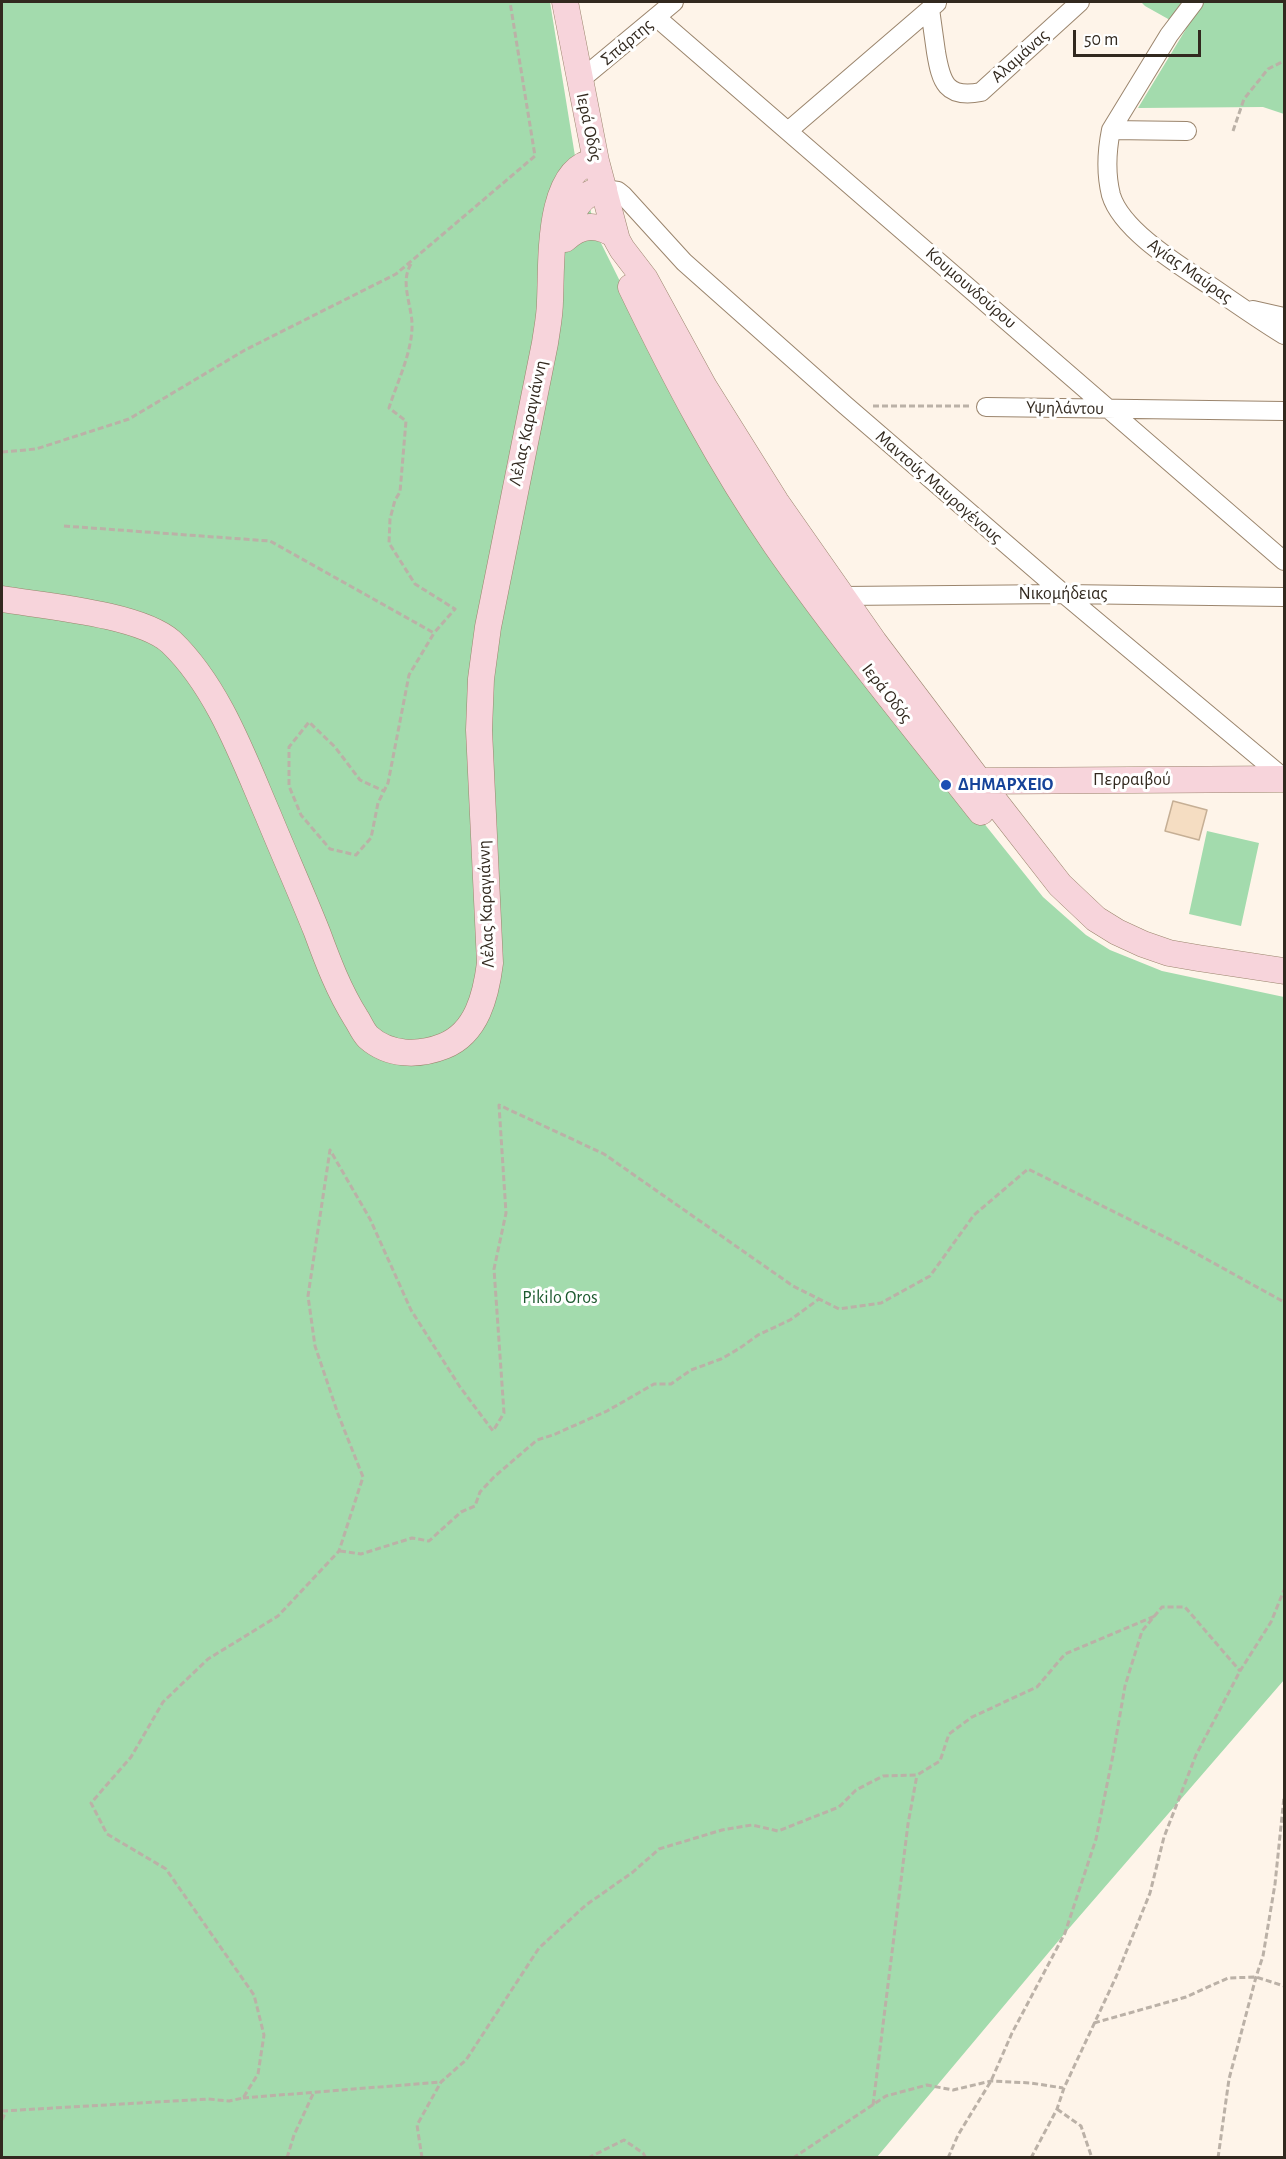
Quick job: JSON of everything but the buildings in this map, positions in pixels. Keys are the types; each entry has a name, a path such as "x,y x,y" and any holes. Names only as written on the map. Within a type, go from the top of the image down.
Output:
{"main road":[{"name":"Ιερά Οδός","path":"565,2 596,161 630,284 687,399 775,545 886,692 1042,889 1073,920 1089,933 1113,947 1164,967 1284,988"},
{"name":"Λέλας Καραγιάννη","path":"2,599 129,621 150,629 170,641 203,680 238,746 341,993 366,1035 380,1046 397,1052 418,1054 452,1043 474,1020 483,1001 490,963 479,730 481,679 488,627 545,343 550,302 550,252 559,205 573,174 587,163 596,161"},
{"name":"Λέλας Καραγιάννη","path":"550,302 559,274 572,213 587,194 603,189"},
{"path":"565,239 579,229 603,228 619,243"},
{"name":"Ιερά Οδός","path":"619,243 645,279 704,387 776,502 979,782 1060,885 1096,920 1117,932 1169,953 1284,971"},
{"name":"Περραιβού","path":"979,782 1284,778"}],"street":[{"name":"Σπάρτης","path":"579,81 674,2"},
{"name":"Αλαμάνας","path":"934,5 940,75 946,87 967,95 981,92 1080,2"},
{"name":"Αγίας Μαύρας","path":"1194,2 1169,35 1111,130 1108,144 1111,196 1125,219 1159,252 1284,335"},
{"path":"788,131 934,5"},
{"name":"Κουμουνδούρου","path":"656,17 1284,561"},
{"path":"1111,130 1187,131"},
{"name":"Μαντούς Μαυρογένους","path":"603,189 618,191 623,195 684,262 845,405 1064,594 1284,778"},
{"path":"1243,308 1284,316"},
{"name":"Υψηλάντου","path":"986,407 1284,411"},
{"name":"Νικομήδειας","path":"842,596 1064,594 1284,597"}],"path":[{"path":"2,452 36,449 129,419 245,350 396,274 535,156 510,2"},
{"path":"1233,131 1244,99 1268,69 1284,61"},
{"path":"384,791 360,780 335,747 309,722 289,747 289,786 301,815 330,849 356,855 371,838 378,803 384,791 388,783 409,675 434,633 455,609 415,584 389,543 390,519 395,500 400,492 406,421 389,408 407,352 412,323 407,296 407,271 414,259"},
{"path":"845,405 986,407"},
{"path":"64,526 270,541 434,633"},
{"path":"243,2098 258,2074 264,2035 254,1995 166,1869 107,1834 91,1803 131,1757 163,1702 208,1659 278,1616 339,1551 363,1477 315,1346 308,1296 330,1150 370,1219 411,1310 460,1387 493,1431 504,1413 494,1269 506,1213 499,1105 604,1154 794,1286 839,1309 881,1303 930,1276 974,1215 1028,1169 1181,1245 1284,1302"},
{"path":"339,1551 361,1554 412,1538 429,1541 461,1512 475,1506 480,1492 494,1477 537,1440 607,1411 654,1383 671,1384 691,1370 721,1359 758,1335 790,1320 819,1299"},
{"path":"1031,2157 1057,2109 1064,2088 1116,1977 1150,1893 1164,1837 1196,1755 1240,1671 1271,1622 1284,1590"},
{"path":"948,2157 958,2135 991,2081 1012,2033 1065,1933 1096,1839 1125,1686 1142,1631 1162,1607 1185,1607 1240,1671"},
{"path":"422,2157 417,2125 441,2082 466,2060 539,1948 586,1905 633,1872 659,1849 732,1828 752,1825 778,1831 839,1807 856,1790 883,1776 917,1775 940,1761 950,1734 972,1717 1037,1687 1065,1654 1155,1616"},
{"path":"873,2105 908,1824 917,1775"},
{"path":"1218,2157 1229,2079 1263,1956 1275,1884 1284,1797"},
{"path":"1094,2023 1186,1997 1228,1978 1256,1977 1284,1986"},
{"path":"793,2157 886,2096 927,2085 952,2090 991,2081 1031,2083 1064,2088"},
{"path":"2,2120 4,2111 208,2099 228,2101 371,2086 441,2082"},
{"path":"286,2157 314,2092"},
{"path":"1057,2109 1081,2126 1092,2157"},
{"path":"588,2157 624,2140 643,2152 646,2157"}],"green space":[{"name":"Pikilo Oros","path":"2,2 550,2 575,156 598,237 661,364 938,766 1043,897 1086,935 1110,950 1162,971 1284,997 1284,1680 1065,1933 877,2157 2,2157"},
{"path":"1141,2 1284,2 1284,114 1263,107 1138,108 1186,29"},
{"path":"1207,831 1259,843 1241,926 1189,914"}],"place":[{"name":"ΔΗΜΑΡΧΕΙΟ","path":"946,785"}]}
